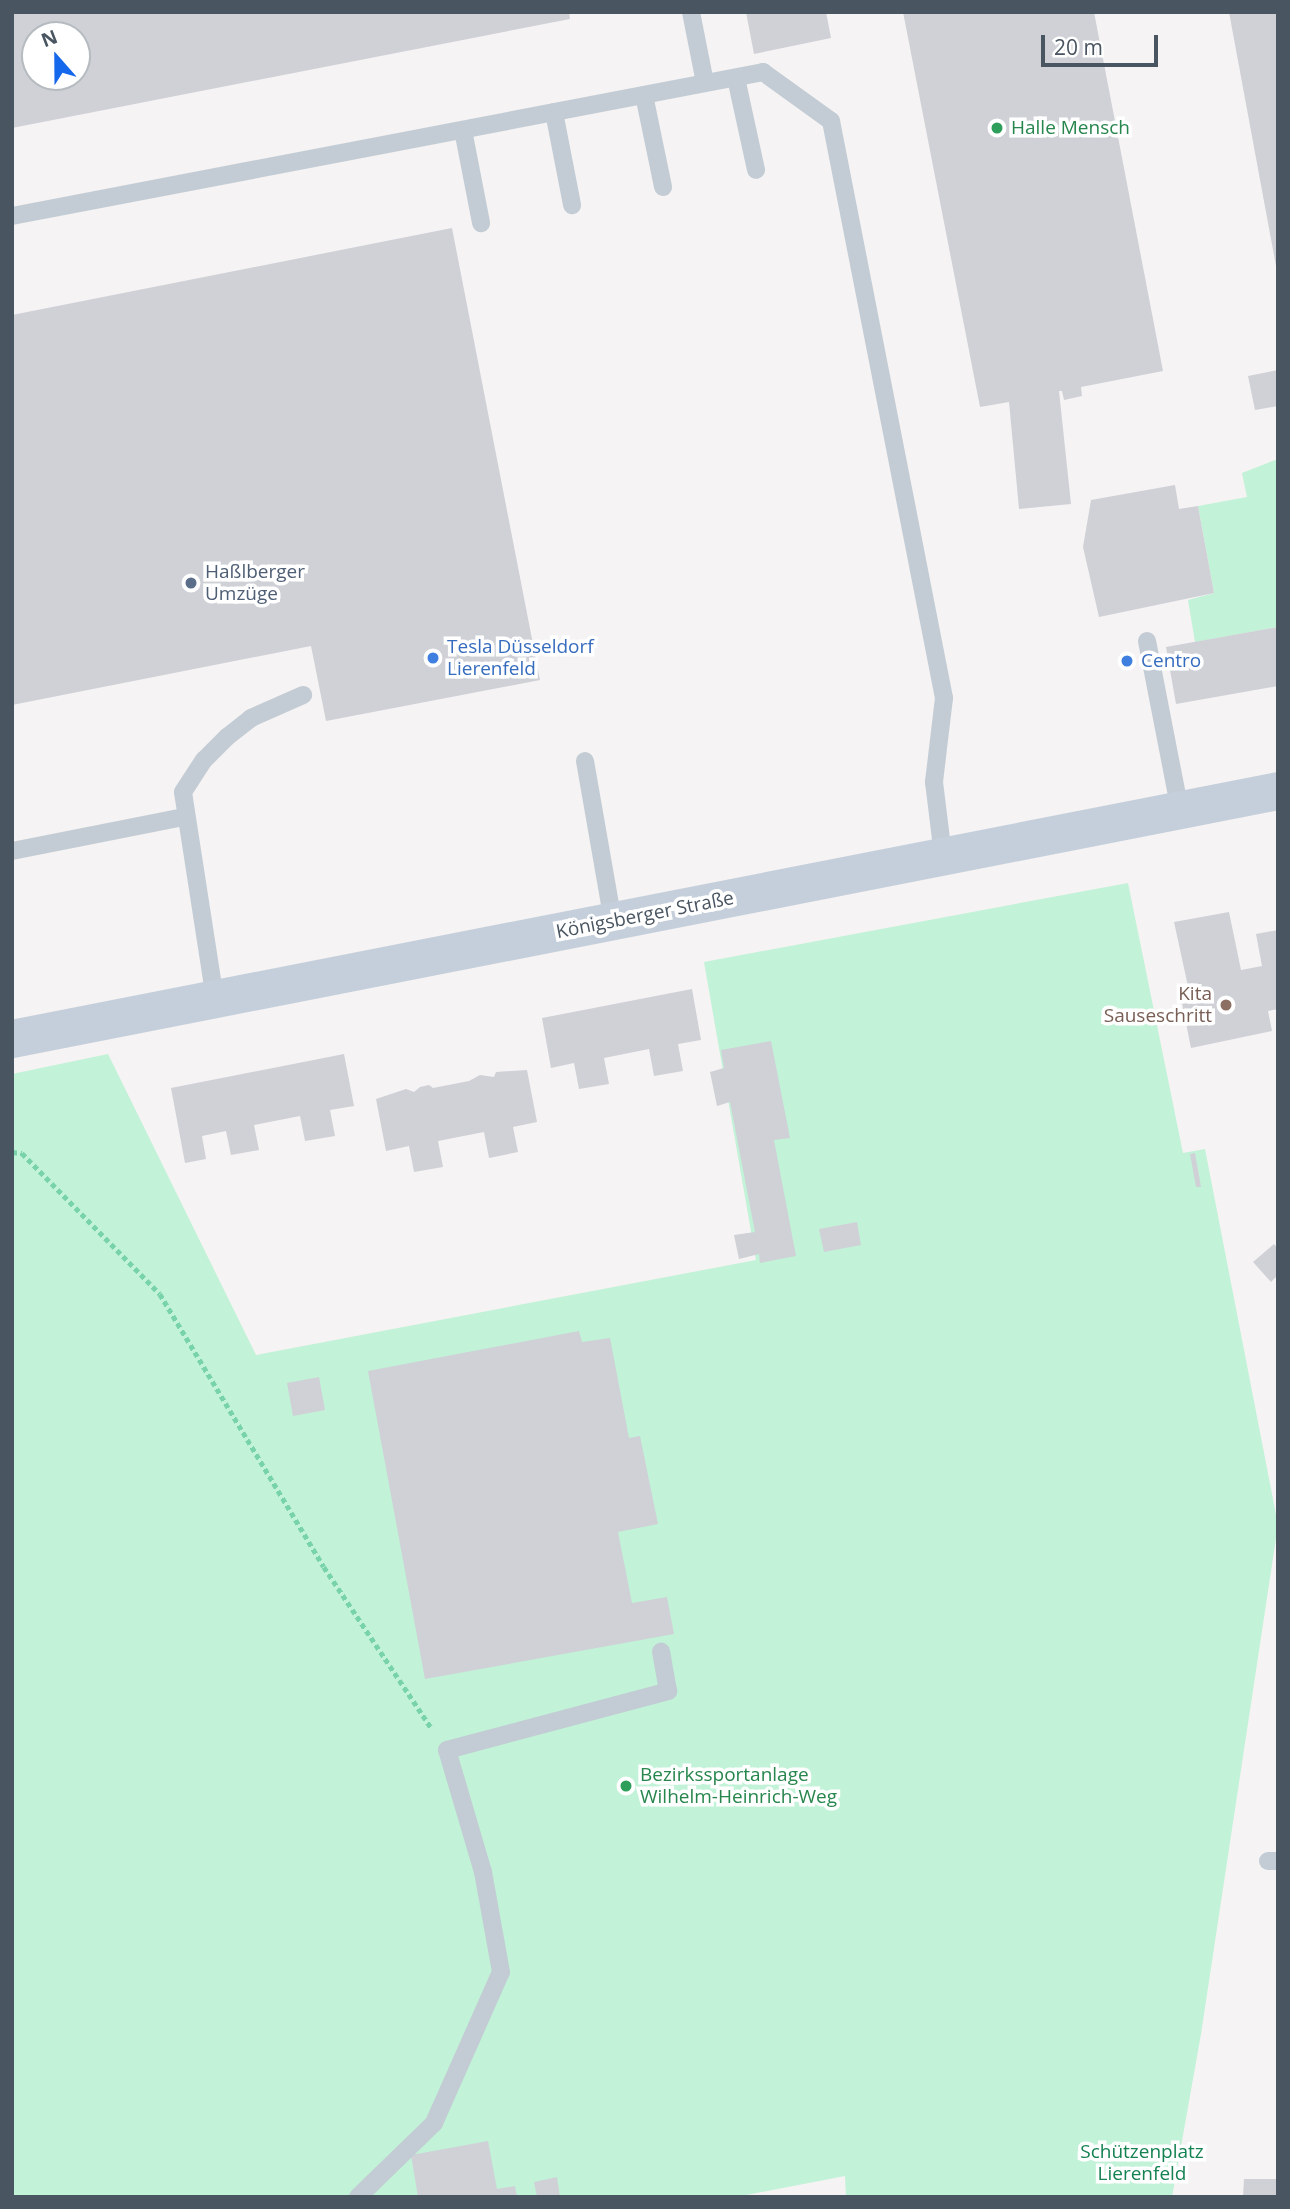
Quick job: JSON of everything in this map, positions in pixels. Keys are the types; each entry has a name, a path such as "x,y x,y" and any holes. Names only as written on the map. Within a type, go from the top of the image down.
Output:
{"main road":[{"name":"Königsberger Straße","path":"12,1039 1278,791"}],"lane":[{"path":"691,12 705,83"},
{"path":"12,216 763,72 831,121 944,698 934,782 943,855"},
{"path":"736,78 756,170"},
{"path":"644,95 663,187"},
{"path":"554,112 572,205"},
{"path":"463,130 481,223"},
{"path":"1147,642 1180,810"},
{"path":"215,999 184,817 183,792 204,760 251,718 303,695"},
{"path":"585,761 613,921"},
{"path":"12,850 184,817"},
{"path":"358,2197 434,2123 501,1972 483,1872 447,1750 668,1691 661,1652"}],"path":[{"path":"12,1152 22,1153 160,1294 324,1567 447,1750"}],"green space":[{"path":"1278,459 1278,627 1195,642 1188,600 1214,593 1198,506 1247,497 1242,473"},
{"name":"Bezirkssportanlage Wilhelm-Heinrich-Weg","path":"1128,883 1183,1153 1205,1149 1278,1525 1201,2034 1172,2197 846,2197 845,2176 736,2197 12,2197 12,1074 108,1054 256,1355 756,1260 704,962"}],"building":[{"path":"12,12 569,12 570,19 12,128"},
{"path":"746,12 826,12 831,38 754,54"},
{"path":"903,12 1094,12 1163,371 1081,387 1082,396 1064,400 1062,391 1059,391 1071,504 1019,509 1009,402 980,407"},
{"path":"1229,12 1278,12 1278,266 1276,266"},
{"path":"452,228 540,680 326,721 311,646 12,705 12,315"},
{"path":"1278,370 1278,406 1255,410 1248,376"},
{"path":"1175,485 1179,509 1198,506 1214,593 1099,617 1083,547 1091,500"},
{"path":"1278,627 1278,686 1176,704 1166,647"},
{"path":"1229,912 1241,970 1262,966 1256,934 1278,930 1278,1009 1268,1011 1272,1031 1191,1048 1180,993 1189,991 1174,922"},
{"path":"692,989 701,1040 678,1044 683,1071 654,1076 649,1049 604,1058 609,1084 579,1089 574,1063 551,1068 542,1018"},
{"path":"771,1041 790,1138 774,1140 796,1256 760,1263 759,1254 739,1259 734,1235 755,1232 730,1102 717,1106 710,1072 724,1068 721,1050"},
{"path":"344,1054 354,1106 330,1110 335,1136 305,1141 300,1116 254,1125 259,1150 231,1155 226,1131 202,1136 206,1159 185,1163 171,1088"},
{"path":"527,1070 537,1122 513,1127 518,1152 489,1158 484,1132 438,1141 443,1167 414,1172 409,1146 386,1151 376,1099 406,1089 414,1092 420,1087 429,1085 433,1088 469,1081 480,1075 494,1077 496,1072"},
{"path":"1195,1153 1201,1187 1196,1187 1190,1154"},
{"path":"857,1222 861,1245 824,1252 819,1229"},
{"path":"1274,1244 1278,1249 1278,1275 1271,1282 1253,1262"},
{"path":"579,1331 582,1342 610,1338 629,1438 640,1436 658,1524 618,1532 632,1603 667,1597 674,1634 425,1679 368,1371"},
{"path":"319,1377 325,1410 293,1416 287,1383"},
{"path":"488,2141 497,2189 515,2186 517,2197 418,2197 411,2155"},
{"path":"557,2177 560,2197 537,2197 534,2182"},
{"path":"1244,2179 1278,2179 1278,2197 1243,2197"}],"place":[{"name":"Halle Mensch","path":"997,128"},
{"name":"Haßlberger Umzüge","path":"191,583"},
{"name":"Tesla Düsseldorf Lierenfeld","path":"433,658"},
{"name":"Centro","path":"1127,661"},
{"name":"Kita Sauseschritt","path":"1226,1005"},
{"name":"Bezirkssportanlage Wilhelm-Heinrich-Weg","path":"626,1786"}],"park label":[{"name":"Schützenplatz Lierenfeld","path":"1142,2163"}]}
